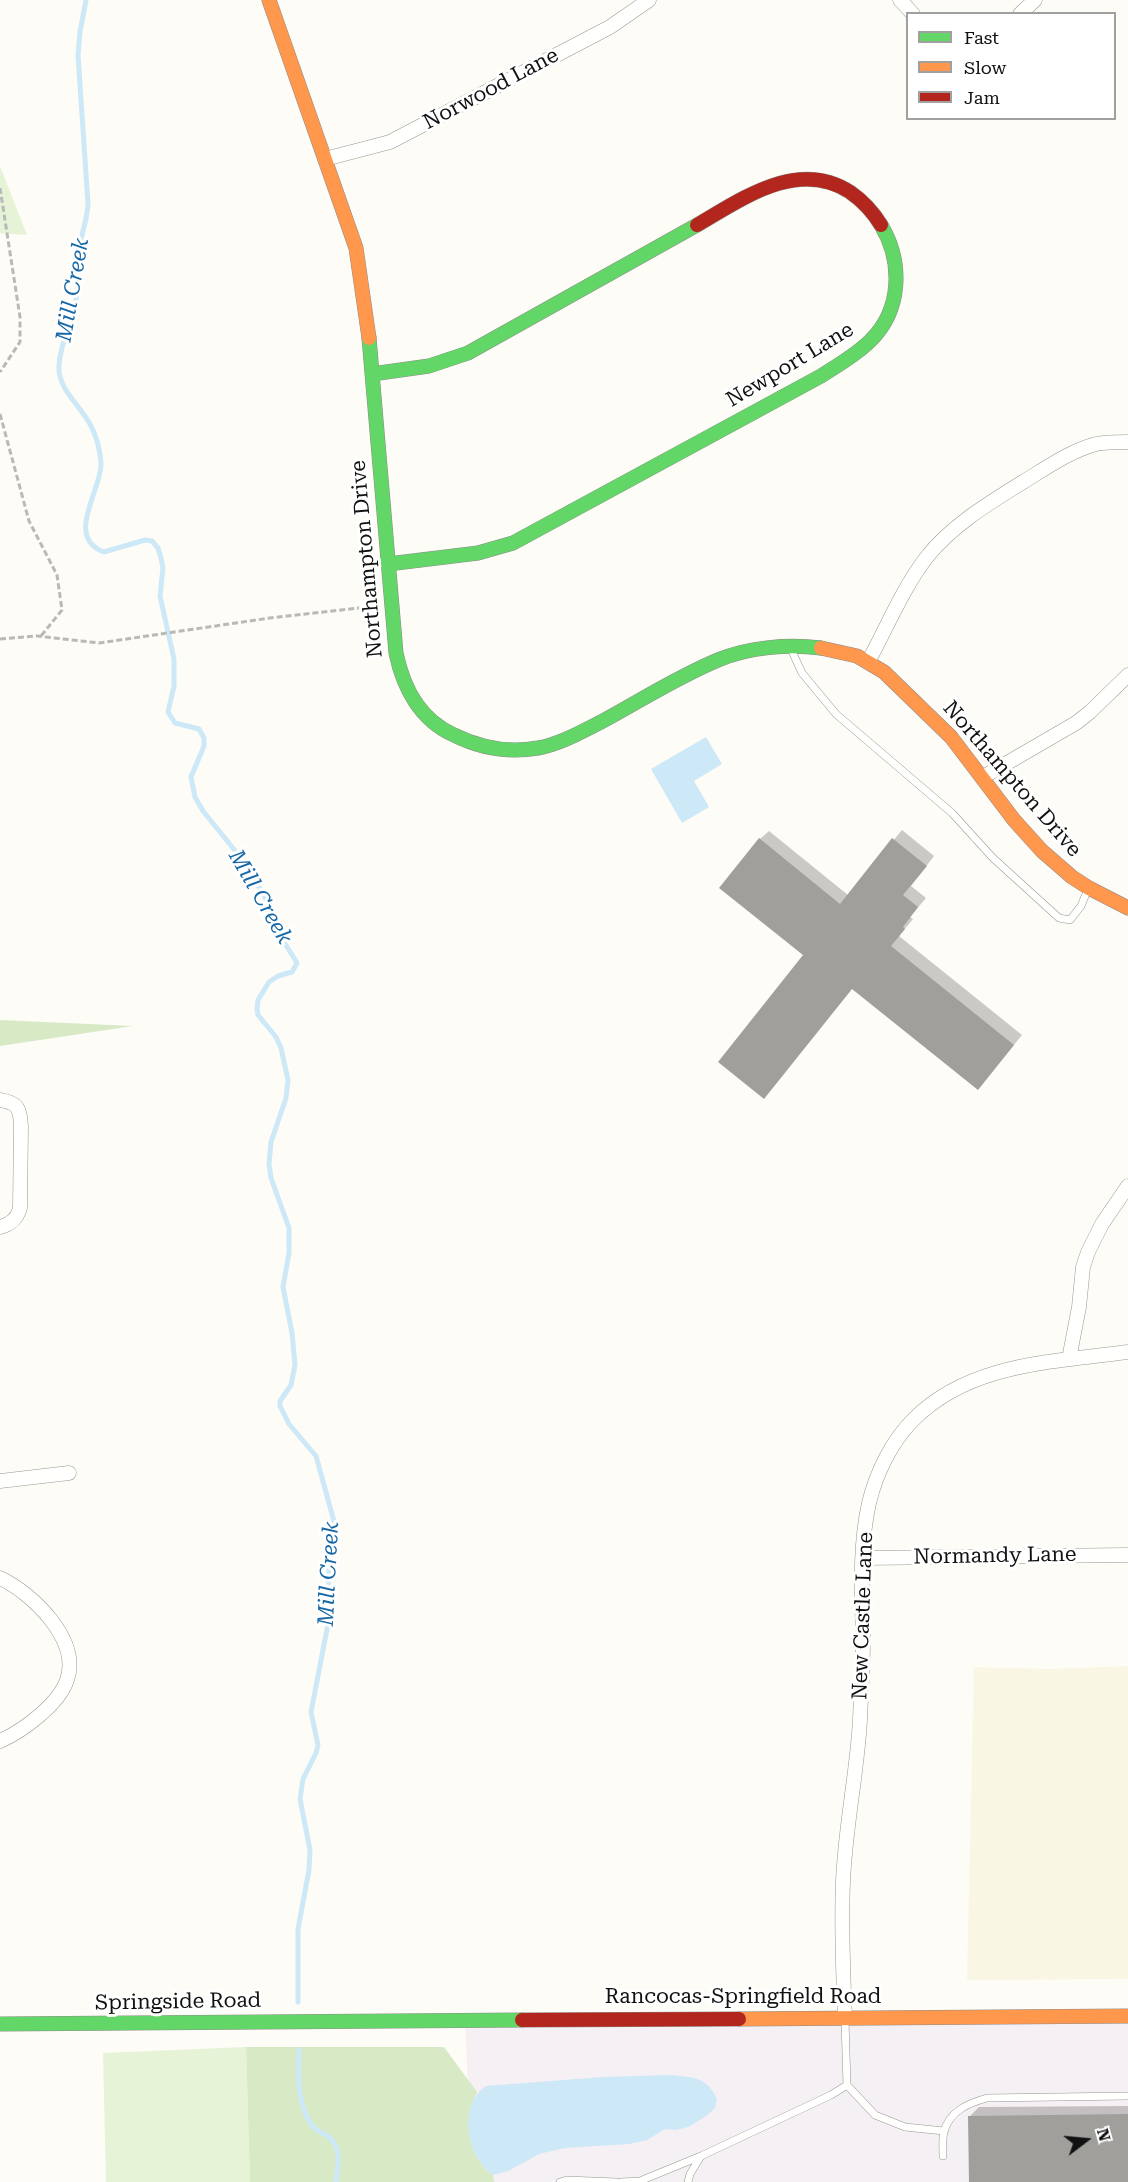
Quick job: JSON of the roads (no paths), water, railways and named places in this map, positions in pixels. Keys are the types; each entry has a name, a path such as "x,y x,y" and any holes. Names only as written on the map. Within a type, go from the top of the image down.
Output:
{"street":[{"name":"Northampton Drive","path":"269,0 326,159 360,264 368,318 394,650 411,696 426,716 444,731 466,742 490,748 514,750 538,748 562,741 586,730 720,658 742,652 790,646 812,646 835,650 868,662 891,678 956,743 998,800 1049,858 1067,875 1088,889 1128,908"},
{"name":"Norwood Lane","path":"326,159 390,142 610,27 649,0"},
{"path":"900,0 911,12"},
{"path":"1022,12 1035,0"},
{"name":"Newport Lane","path":"372,374 429,366 468,353 746,196 784,181 819,180 852,193 879,220 895,253 897,290 884,325 856,353 821,376 513,543 478,553 388,564"},
{"path":"868,662 900,598 918,570 928,556 959,526 994,500 1065,457 1096,444 1128,442"},
{"path":"983,777 1076,723 1128,675"},
{"path":"0,1100 11,1101 17,1106 21,1126 20,1208 11,1223 0,1227"},
{"path":"1069,1359 1079,1307 1083,1268 1088,1252 1102,1224 1128,1186"},
{"name":"New Castle Lane","path":"845,2018 842,1944 843,1881 860,1722 865,1522 875,1480 885,1460 911,1421 928,1406 969,1382 1012,1368 1128,1352"},
{"path":"0,1481 69,1473"},
{"name":"Normandy Lane","path":"863,1558 1128,1555"},
{"path":"0,1578 29,1597 57,1627 69,1661 68,1679 62,1690 28,1724 0,1742"},
{"name":"Rancocas-Springfield Road","path":"357,2021 1128,2016"},
{"name":"Springside Road","path":"0,2024 357,2021"}],"lane":[{"path":"790,646 802,673 836,714 952,813 993,858 1059,918 1070,920 1081,906 1088,889"},
{"path":"845,2018 847,2085 874,2115 905,2127 944,2132"},
{"path":"621,2182 640,2181 701,2156 831,2095 847,2085"},
{"path":"943,2156 944,2132 952,2115 969,2103 987,2098 1128,2096"},
{"path":"688,2182 701,2156"},
{"path":"560,2182 567,2180 616,2182"}],"water":[{"path":"706,737 722,764 694,781 709,807 682,823 651,769"},
{"path":"671,2075 704,2082 717,2099 715,2108 688,2127 676,2130 665,2129 647,2140 629,2144 565,2148 539,2154 508,2171 493,2175 484,2167 472,2144 469,2131 471,2106 486,2086 603,2077"}],"waterway":[{"name":"Mill Creek","path":"86,0 78,55 88,204 79,251 77,294 62,347 59,373 65,389 90,424 100,453 100,474 88,512 87,536 92,545 104,552 145,540 152,541 158,548 163,568 160,596 174,659 174,686 168,712 175,723 199,729 204,738 204,746 191,777 195,797 203,811 245,863 271,908 284,942 297,963 292,972 278,976 269,982 258,1000 257,1009 258,1015 276,1037 281,1048 288,1080 286,1098 271,1142 269,1164 271,1178 289,1228 289,1253 283,1287 292,1333 295,1365 291,1385 280,1401 280,1406 289,1424 316,1456 335,1525 329,1561 328,1624 311,1712 318,1745 303,1779 300,1799 310,1850 309,1870 298,1929 298,2002"},
{"name":"Mill Creek","path":"299,2050 299,2079 303,2107 313,2126 331,2139 335,2145 338,2156 336,2182"}]}
